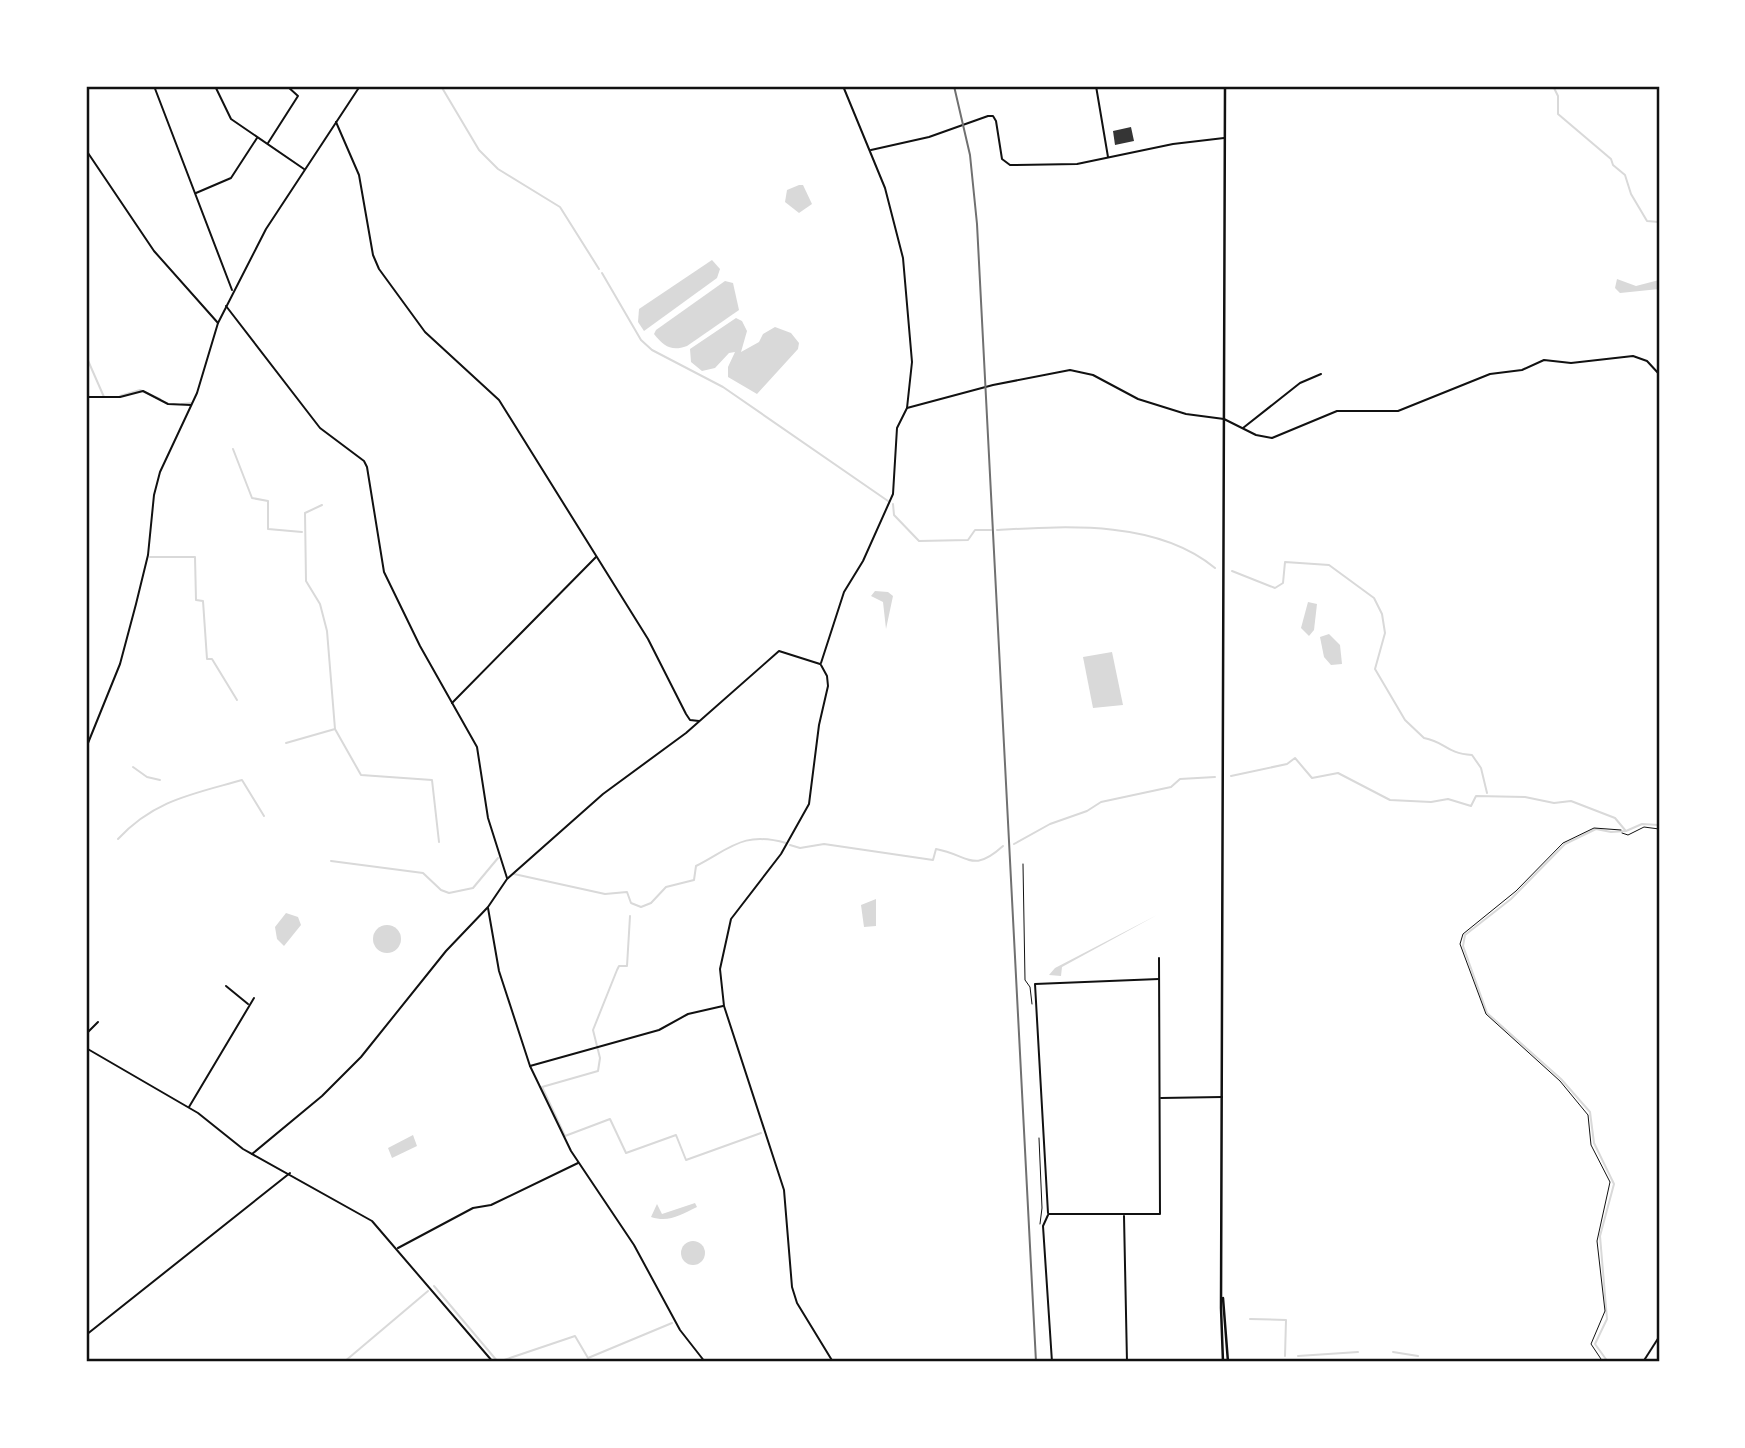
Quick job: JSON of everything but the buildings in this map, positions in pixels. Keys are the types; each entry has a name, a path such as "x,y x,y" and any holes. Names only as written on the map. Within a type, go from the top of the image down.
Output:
{"main road":[{"path":"1225,86 1222,1295 1226,1362"}],"street":[{"path":"154,86 233,290"},
{"path":"215,86 228,115 304,169"},
{"path":"268,144 298,96 287,86"},
{"path":"86,748 120,664 148,555 154,495 160,472 192,405 218,323 266,229 360,86"},
{"path":"820,664 844,592 892,500 897,428 907,408 912,362 903,258 886,188 846,99 843,86"},
{"path":"1096,86 1108,158"},
{"path":"870,150 929,137 988,116 993,116 996,121 1002,159 1006,164 1058,166 1173,144 1224,138"},
{"path":"335,121 354,160 373,255 379,269 425,332 499,400 648,639 686,714 690,720 700,721"},
{"path":"194,193 231,178 257,137"},
{"path":"86,150 154,251 218,323"},
{"path":"226,305 320,428 364,461 369,474 384,572 480,757 488,818 507,879"},
{"path":"907,408 993,385 1070,370 1093,375 1138,400 1163,408 1224,419 1242,429 1272,438 1337,411 1390,413 1490,374 1522,370 1545,359 1571,363 1640,356 1659,374"},
{"path":"1242,429 1300,383 1321,374"},
{"path":"86,397 120,397 143,391 168,404 192,405"},
{"path":"451,704 597,556"},
{"path":"252,1154 322,1096 361,1057 446,951 488,907 507,879 603,794 700,721 779,651 820,664 827,676 828,686 818,725 809,804 781,854 731,919 720,969 724,1006 784,1190 792,1287 797,1303 833,1362"},
{"path":"488,907 499,971 530,1066 579,1163 634,1245 680,1330 705,1362"},
{"path":"1049,1214 1160,1214 1159,958"},
{"path":"1052,1362 1044,1226 1049,1214 1035,984 1159,979"},
{"path":"226,986 249,1005"},
{"path":"189,1107 211,1075 254,998"},
{"path":"530,1066 659,1030 688,1014 724,1006"},
{"path":"86,1034 98,1022"},
{"path":"86,1048 189,1107 252,1154 359,1210 398,1248 493,1362"},
{"path":"1160,1098 1223,1097"},
{"path":"398,1248 472,1208 491,1205 579,1163"},
{"path":"86,1335 290,1172"},
{"path":"1124,1214 1127,1362"},
{"path":"1643,1362 1659,1337"}],"path":[{"path":"1604,1362 1591,1344 1605,1311 1597,1241 1610,1182 1591,1145 1588,1115 1560,1082 1486,1014 1460,948 1463,934 1516,891 1563,843 1594,828 1622,831 1628,835 1644,827 1659,828"},
{"path":"1023,864 1026,980 1030,987 1032,1003"},
{"path":"1039,1131 1042,1208 1040,1224"}],"shaded area":[{"path":"803,185 812,204 799,213 785,202 787,190"},
{"path":"712,260 720,269 717,278 644,331 638,322 639,309"},
{"path":"1617,279 1636,286 1659,280 1659,289 1620,293 1615,288"},
{"path":"725,281 733,283 739,310 681,348 668,347 654,334 656,330"},
{"path":"736,318 742,321 747,331 741,352 759,342 763,334 775,327 791,333 799,343 798,349 757,394 728,377 728,367 735,352 729,353 715,368 702,371 691,362 690,349"},
{"path":"875,591 888,592 893,596 886,629 883,602 871,596"},
{"path":"1308,602 1317,604 1314,630 1309,636 1301,628"},
{"path":"1329,634 1340,645 1342,664 1331,665 1324,657 1320,637"},
{"path":"1112,652 1123,705 1093,708 1083,657"},
{"path":"876,899 876,926 864,927 861,905"},
{"path":"286,913 298,917 301,925 284,946 277,939 275,927"},
{"path":"1157,915 1062,967 1061,976 1049,975 1055,968"},
{"path":"387,925 397,929 401,939 397,949 387,953 377,949 373,939 377,929"},
{"path":"413,1135 417,1146 392,1158 388,1148"},
{"path":"695,1203 697,1207 674,1217 651,1217 657,1204 662,1214"},
{"path":"693,1241 702,1244 705,1253 702,1262 693,1265 684,1262 681,1253 684,1244"}],"waterway":[{"path":"441,86 479,150 498,169 560,207 599,269"},
{"path":"1553,86 1558,96 1558,114 1611,159 1613,165 1625,175 1631,194 1647,221 1659,222"},
{"path":"602,273 641,340 652,350 723,387 888,501"},
{"path":"86,356 104,397"},
{"path":"120,396 140,390 160,399"},
{"path":"182,404 191,403"},
{"path":"233,449 252,498 268,501 268,529 302,532"},
{"path":"893,504 894,515 919,541 968,540 975,530 991,530"},
{"path":"322,505 305,513 306,581 320,604 327,631 335,729 361,775 432,780 439,842"},
{"path":"997,530 1053,527 1139,534 1192,552 1215,568"},
{"path":"150,557 195,557 196,600 203,601 207,659 212,659 237,700"},
{"path":"1232,571 1275,588 1283,583 1285,562 1329,565 1374,598 1382,614 1385,633 1375,669 1405,720 1424,738 1456,752 1472,755 1481,768 1487,793"},
{"path":"286,743 335,729"},
{"path":"1231,776 1287,764 1295,758 1312,778 1338,773 1390,800 1431,802 1448,799 1471,806 1476,796 1525,797 1554,803 1571,801 1615,818 1625,830"},
{"path":"133,767 147,777 160,780"},
{"path":"1014,844 1050,824 1087,811 1101,802 1171,787 1180,779 1215,777"},
{"path":"118,839 146,815 160,807 242,780 264,816"},
{"path":"1608,1362 1595,1344 1607,1319 1600,1236 1614,1184 1594,1143 1590,1112 1561,1079 1487,1013 1463,946 1465,935 1511,899 1565,844 1596,829 1611,832 1626,831 1642,824 1659,825"},
{"path":"514,874 605,894 627,892 631,903 641,907 651,903 666,887 694,880 696,866 738,843 759,839 786,843"},
{"path":"790,845 800,848 824,844 933,860 936,849 977,861 1003,846"},
{"path":"331,861 423,873 441,890 449,893 473,888 498,858"},
{"path":"630,916 627,966 619,966 593,1030 600,1058 598,1071 542,1087 565,1136 610,1119 626,1153 676,1135 686,1160 761,1133"},
{"path":"434,1286 498,1362 575,1336 588,1358 672,1323"},
{"path":"344,1362 428,1291"},
{"path":"1250,1319 1286,1320 1285,1356"},
{"path":"1298,1356 1358,1352"},
{"path":"1393,1352 1418,1356"}],"railway":[{"path":"954,86 970,155 977,224 1036,1362"}]}
